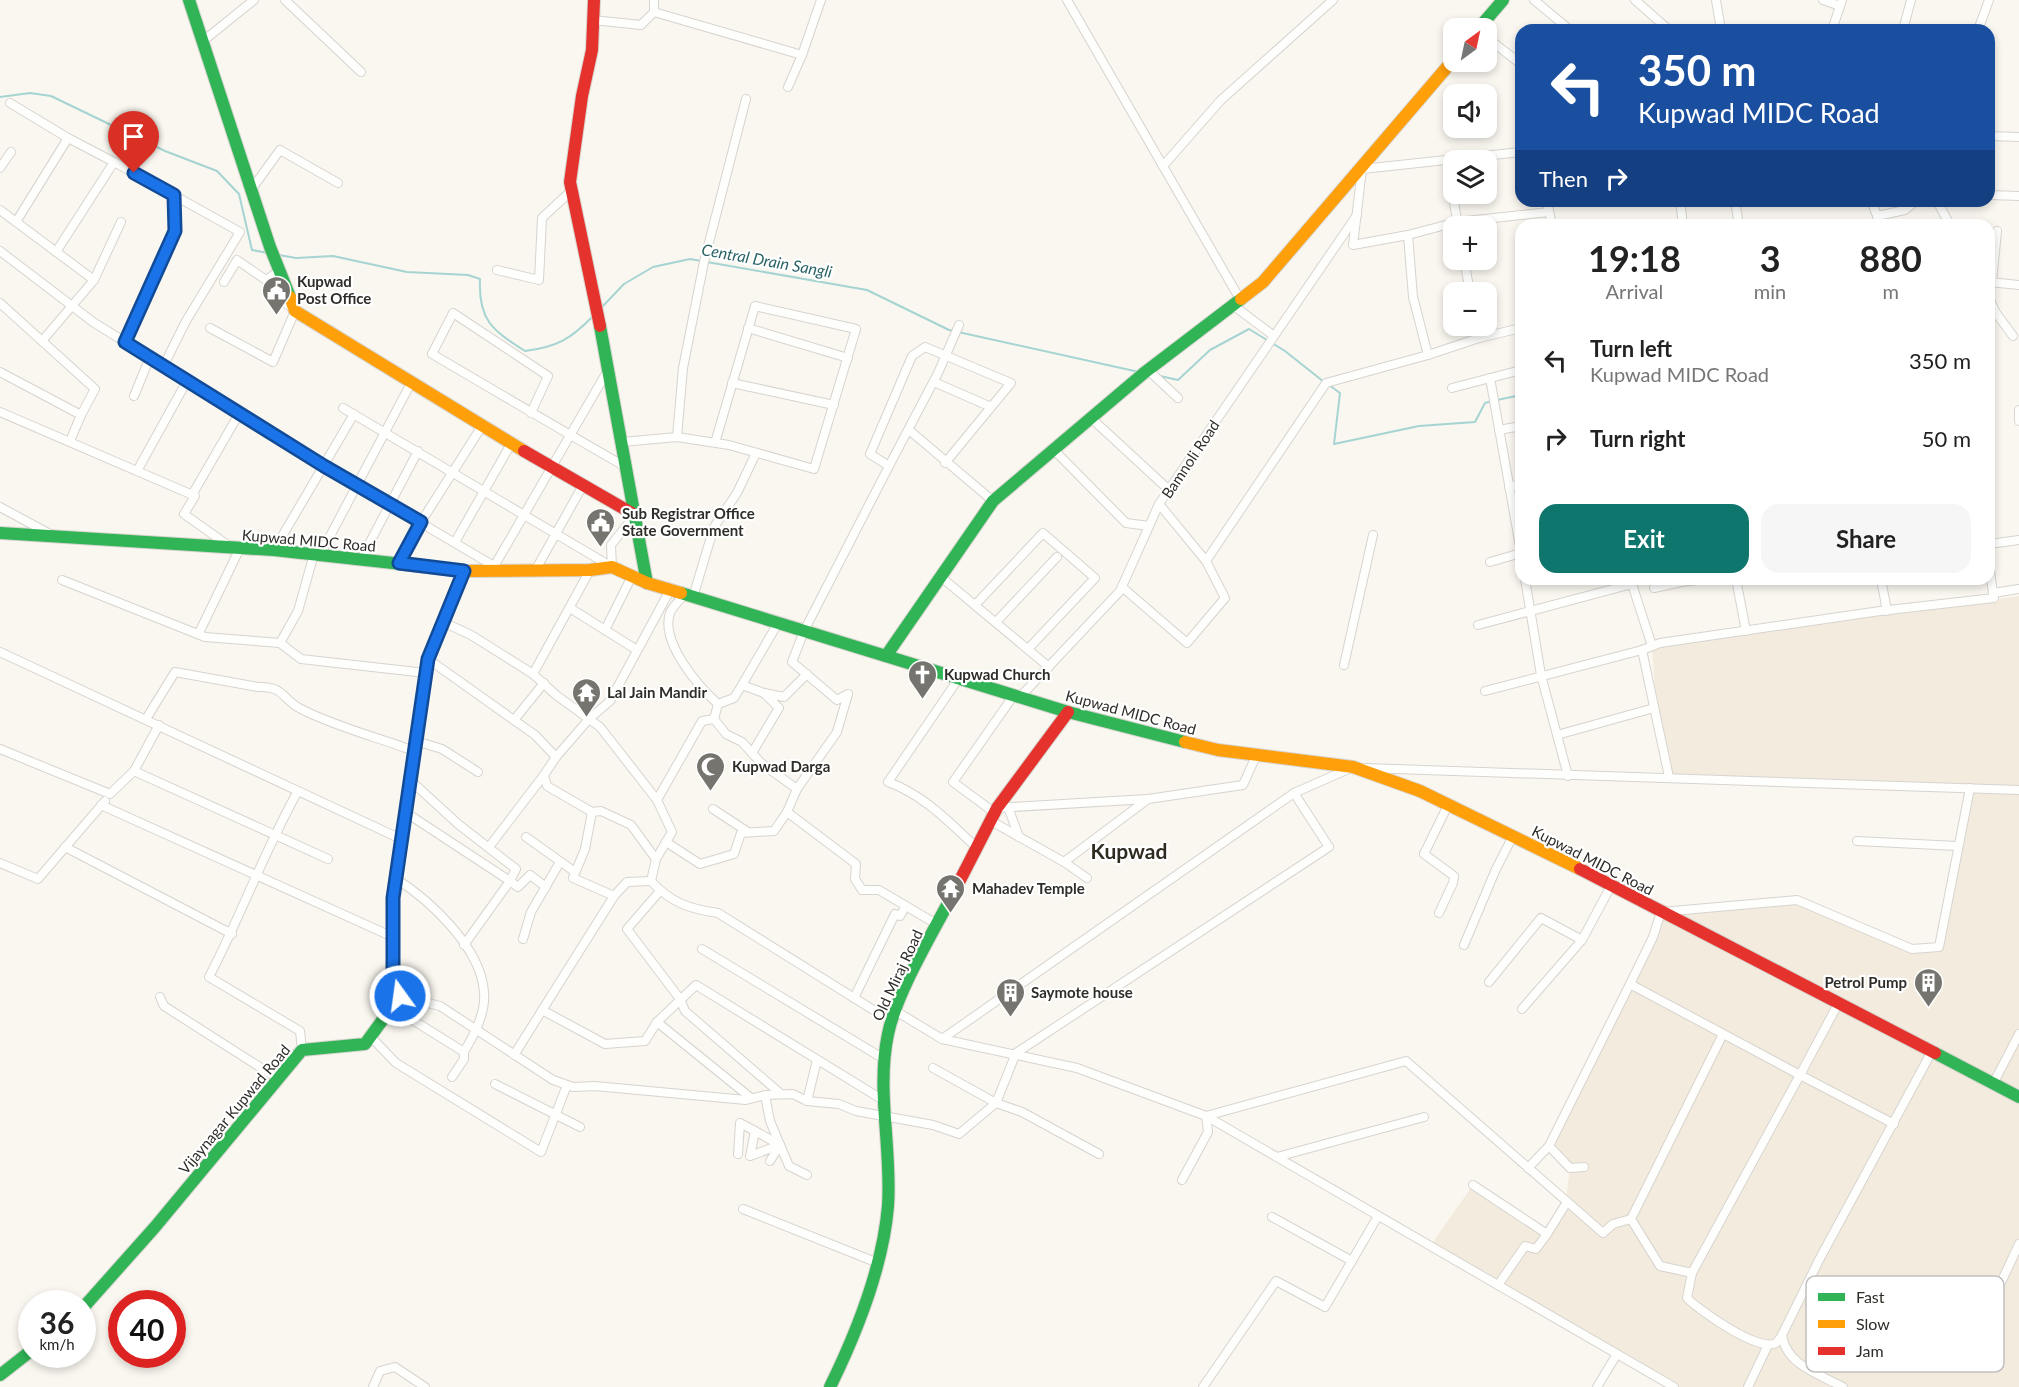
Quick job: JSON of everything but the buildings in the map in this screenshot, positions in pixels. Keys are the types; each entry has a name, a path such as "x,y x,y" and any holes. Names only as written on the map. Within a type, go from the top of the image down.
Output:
{"main road":[{"path":"189,0 251,190 294,310 582,487 635,515"},
{"path":"594,0 592,50 582,96 571,190 622,442 647,583"},
{"path":"1488,18 1503,0"},
{"path":"886,656 993,501 1148,370 1263,282 1443,72"},
{"name":"Kupwad MIDC Road","path":"0,533 274,550 464,571 493,568 590,570 612,567 647,583 1068,712 1218,750 1353,767 1420,791 1612,884 1661,912 2019,1097"},
{"path":"371,1037 400,996 393,985 395,878 428,659 445,623 464,571"},
{"name":"Old Miraj Road","path":"830,1387 854,1332 878,1263 888,1206 884,1151 886,1116 883,1100 886,1034 892,1015 997,812 1068,712"},
{"name":"Vijaynagar Kupwad Road","path":"96,1293 155,1227 302,1050 365,1044 371,1037"},
{"path":"0,1375 18,1361"}],"street":[{"path":"203,41 254,0"},
{"path":"285,0 361,72"},
{"path":"594,20 641,25 654,12 654,0"},
{"path":"788,87 802,56 821,0"},
{"path":"1067,0 1163,166 1238,303 1274,336"},
{"path":"1163,166 1221,100 1334,0"},
{"path":"1533,0 1563,24"},
{"path":"1635,0 1662,24"},
{"path":"1716,0 1720,24"},
{"path":"1823,0 1841,3 1834,24"},
{"path":"1905,24 1911,0"},
{"path":"1980,24 1989,0"},
{"path":"654,12 802,56"},
{"path":"1497,45 1515,59"},
{"path":"677,437 683,368 704,262 746,99"},
{"path":"10,103 68,138 240,232 186,321 164,365"},
{"path":"1995,136 2019,137"},
{"path":"16,222 68,138"},
{"path":"251,190 280,150 338,183"},
{"path":"0,168 10,152"},
{"path":"1497,155 1515,153"},
{"path":"1443,160 1362,169 1353,245 1443,228"},
{"path":"56,252 114,162"},
{"path":"497,270 539,280 542,218 571,190"},
{"path":"125,342 175,231 174,195"},
{"path":"1995,195 2019,196"},
{"path":"1548,207 1551,219"},
{"path":"1873,207 1878,219"},
{"path":"1877,216 1905,210 1909,207"},
{"path":"0,210 94,280"},
{"path":"1497,219 1549,212"},
{"name":"Bamnoli Road","path":"997,812 953,782 1017,696 1049,667 1122,587 1159,504 1357,215"},
{"path":"42,341 94,280 122,222"},
{"path":"1995,246 1997,231"},
{"path":"1408,236 1413,297 1428,355"},
{"path":"0,251 71,305 125,342 324,466 456,542 493,568 522,513 608,370"},
{"path":"224,282 237,260 266,280 279,271"},
{"path":"1995,283 2019,285"},
{"path":"210,328 273,362 294,310 267,292"},
{"path":"0,303 95,389 70,441"},
{"path":"622,442 677,437 715,442 814,469 856,328 755,306 715,442"},
{"path":"1995,311 2013,336"},
{"path":"531,413 548,376 453,313 432,354 531,413 626,467"},
{"path":"666,842 700,864 734,854 741,833 774,831 787,812 797,789 837,732 848,694 837,700 792,662 804,631 934,382 959,325"},
{"path":"748,328 848,358"},
{"path":"1206,561 1326,383 1515,329"},
{"path":"890,466 870,454 912,356 926,347 1011,383 945,463"},
{"path":"134,396 150,357"},
{"path":"1148,370 1178,398"},
{"path":"0,372 81,415"},
{"path":"1452,388 1515,372"},
{"path":"1490,378 1515,520"},
{"path":"137,471 188,380"},
{"path":"280,643 298,611 317,555 411,382"},
{"path":"934,382 991,407"},
{"path":"732,383 834,405"},
{"path":"343,408 612,567"},
{"path":"2019,410 2019,421"},
{"path":"0,412 195,496 184,514 236,548 199,633"},
{"path":"192,495 240,412"},
{"path":"274,550 354,414"},
{"path":"1091,418 1169,490"},
{"path":"399,563 421,522 482,426"},
{"path":"1499,430 1515,427"},
{"path":"909,430 945,463 993,501"},
{"path":"456,542 512,444"},
{"path":"1054,450 1126,523 1149,525"},
{"path":"362,559 389,502 418,452"},
{"path":"718,704 699,687 669,637 670,613 689,596 714,527 737,493 756,453"},
{"path":"1509,487 1515,486"},
{"path":"536,570 554,532 582,487"},
{"path":"1122,587 1187,643 1225,598 1206,561 1159,504"},
{"path":"0,507 56,537"},
{"path":"612,567 611,545 635,515"},
{"path":"975,605 1042,534 1062,549 1095,578 1028,649"},
{"path":"1344,665 1373,535"},
{"path":"1995,543 2019,540"},
{"path":"1490,562 1515,555"},
{"path":"996,622 1057,557"},
{"path":"533,674 590,570"},
{"path":"606,630 632,576"},
{"path":"941,577 1049,667"},
{"path":"62,580 205,637 280,643 301,659 426,673"},
{"path":"1526,585 1541,675 1568,776"},
{"path":"1478,625 1618,585"},
{"path":"1632,585 1652,646"},
{"path":"1654,588 1664,585"},
{"path":"1737,585 1746,631"},
{"path":"1882,585 1887,610"},
{"path":"1485,691 1652,646 1887,610 1994,598 1992,585"},
{"path":"1993,593 2019,589"},
{"path":"489,847 556,757 589,719 610,701 670,590"},
{"path":"570,608 638,650"},
{"path":"445,623 471,635 533,674 600,727 657,800 672,832 656,859 651,881"},
{"path":"718,704 734,698 778,623"},
{"path":"1642,650 1669,777"},
{"path":"0,652 401,839"},
{"path":"428,659 535,735 556,757"},
{"path":"146,719 175,672 283,692 298,709 415,746 442,750 478,772"},
{"path":"742,685 784,697 807,674"},
{"path":"959,678 888,782 909,790 940,813 977,848"},
{"path":"514,720 544,683"},
{"path":"752,753 779,708 764,693"},
{"path":"714,719 718,704"},
{"path":"1557,735 1654,708"},
{"path":"714,719 726,734 742,742 761,763 797,789"},
{"path":"657,800 702,721 714,719"},
{"path":"0,863 38,879 110,794 134,771 159,725"},
{"path":"0,749 110,794"},
{"path":"997,812 1148,799 1243,785 1256,756"},
{"path":"942,1039 1294,793 1353,767 2019,790"},
{"path":"134,771 328,859"},
{"path":"544,775 547,786 592,812 601,811 631,825 656,859"},
{"path":"410,780 458,825 516,869 510,881 464,945"},
{"path":"1528,1168 1549,1146 1653,937 1661,912 1797,900 1877,936 1912,948 1939,947 1970,788"},
{"path":"298,790 273,834 232,934 209,977 300,1031 302,1050"},
{"path":"400,996 440,1006 552,1080 567,1085 746,1100 765,1095 793,1094 807,1101 840,1104 856,1111 933,1125 959,1134 996,1103 1016,1053 1329,847 1294,793"},
{"path":"1064,862 1148,799"},
{"path":"101,805 393,938"},
{"path":"1439,914 1453,884 1454,876 1424,854 1449,805"},
{"path":"712,809 748,832"},
{"path":"405,812 518,887 530,875 546,887"},
{"path":"592,812 585,849 573,878 614,896"},
{"path":"787,812 856,864 855,879 862,890 879,891 938,925"},
{"path":"997,812 1019,837 1064,862 1087,878"},
{"path":"997,812 1019,837"},
{"path":"1464,945 1496,869 1513,836"},
{"path":"526,837 575,872"},
{"path":"1857,841 1957,846"},
{"path":"65,847 232,934"},
{"path":"522,939 531,912 560,862"},
{"path":"395,878 418,892 441,914 478,965 484,990 477,1031 464,1052 464,1059 452,1077"},
{"path":"651,881 660,891 689,909 718,913 854,998 942,1039 1016,1053 1077,1068 1206,1116 1674,1387"},
{"path":"513,1055 614,896 627,882 651,881"},
{"path":"1522,1010 1582,940 1612,884"},
{"path":"660,891 627,929 680,999 685,1011 781,1094"},
{"path":"854,998 895,914 900,916 906,906"},
{"path":"1489,982 1541,918 1582,940"},
{"path":"702,949 884,1059"},
{"path":"1630,984 1894,1124"},
{"path":"542,1010 605,1044 645,1041 657,1022 696,985 883,1100"},
{"path":"160,997 164,1006 277,1078"},
{"path":"1806,1286 1782,1335 1776,1343 1768,1345 1738,1333 1700,1311 1687,1298 1692,1273 1838,1004"},
{"path":"390,1012 408,1017 464,1052"},
{"path":"657,1022 751,1098"},
{"path":"1206,1116 1406,1061 1604,1233 1613,1224 1631,1219 1724,1034"},
{"path":"1993,1084 2019,1034"},
{"path":"371,1037 396,1063 541,1152 567,1085"},
{"path":"1811,1276 1931,1053"},
{"path":"807,1101 817,1060"},
{"path":"933,1068 996,1103 1022,1112 1099,1154"},
{"path":"495,1084 580,1127"},
{"path":"765,1095 770,1121 789,1166 807,1174"},
{"path":"1182,1180 1208,1132 1206,1116"},
{"path":"1277,1157 1424,1117"},
{"path":"738,1154 740,1123 780,1146"},
{"path":"754,1131 750,1156 780,1146"},
{"path":"770,1161 780,1146"},
{"path":"1549,1146 1570,1168 1584,1167"},
{"path":"1473,1185 1547,1234"},
{"path":"1498,1285 1526,1246 1536,1248 1567,1202"},
{"path":"743,1209 878,1263"},
{"path":"1203,1387 1276,1281 1325,1307 1378,1216"},
{"path":"1272,1217 1352,1261"},
{"path":"1631,1219 1660,1266 1692,1273"},
{"path":"2004,1276 2019,1244"},
{"path":"1782,1335 1784,1347 1797,1363 1806,1368"},
{"path":"1748,1387 1768,1345"},
{"path":"1597,1387 1617,1354"},
{"path":"373,1387 380,1371 395,1367 425,1387"},
{"path":"1814,1372 1843,1387"}],"shaded area":[{"path":"2019,596 2019,1387 1674,1387 1430,1246 1473,1185 1547,1234 1565,1205 1570,1168 1549,1146 1661,912 1797,900 1877,936 1924,948 1939,947 1964,792 1669,777 1657,721 1652,646"}],"waterway":[{"name":"Central Drain Sangli","path":"0,97 30,93 51,96 165,151 217,171 239,194 252,250 268,253"},
{"name":"Central Drain Sangli","path":"279,255 296,258 333,256 407,272 468,275 480,279 482,305 489,322 504,337 525,351 563,341 578,331 593,316"},
{"name":"Central Drain Sangli","path":"601,308 624,284 653,267 690,259 867,290 949,330 1139,372"},
{"name":"Central Drain Sangli","path":"1160,376 1178,380 1210,350 1249,329 1285,351 1324,382"},
{"name":"Central Drain Sangli","path":"1329,385 1340,393 1334,444 1419,426 1475,422 1485,403 1492,401"},
{"name":"Central Drain Sangli","path":"1497,400 1515,396"}],"traffic: fast":[{"path":"189,0 270,247 290,297"},
{"path":"1488,18 1503,0"},
{"path":"886,656 993,501 1144,373 1241,299"},
{"path":"600,326 647,583"},
{"path":"0,533 274,550 402,564"},
{"path":"681,593 1068,712 1185,742"},
{"path":"830,1387 867,1299 885,1229 889,1184 884,1077 888,1034 908,979 957,886"},
{"path":"96,1293 155,1227 302,1050 365,1044 400,996 393,985 393,960"},
{"path":"1935,1053 2019,1097"},
{"path":"0,1375 18,1361"}],"traffic: slow":[{"path":"1241,299 1263,282 1443,72"},
{"path":"290,297 295,311 524,451"},
{"path":"402,564 464,571 590,570 612,567 647,583 681,593"},
{"path":"1185,742 1218,750 1353,767 1420,791 1580,869"}],"traffic: jam":[{"path":"594,0 592,50 582,96 570,182 600,326"},
{"path":"524,451 635,515"},
{"path":"393,960 393,898 428,659 464,571"},
{"path":"957,886 997,808 1068,712"},
{"path":"1580,869 1935,1053"}],"place":[{"name":"Kupwad Post Office","path":"276,316"},
{"name":"Sub Registrar Office State Government","path":"601,548"},
{"name":"Kupwad Church","path":"923,700"},
{"name":"Lal Jain Mandir","path":"586,718"},
{"name":"Kupwad Darga","path":"711,792"},
{"name":"Mahadev Temple","path":"951,914"},
{"name":"Petrol Pump","path":"1928,1008"},
{"name":"Saymote house","path":"1010,1018"}],"district":[{"name":"Kupwad","path":"1129,850"}],"route":[{"path":"134,173 174,195 175,231 125,342 244,414 324,466 421,522 399,563 464,571 445,623 428,659 393,898 393,985 400,996"}]}
